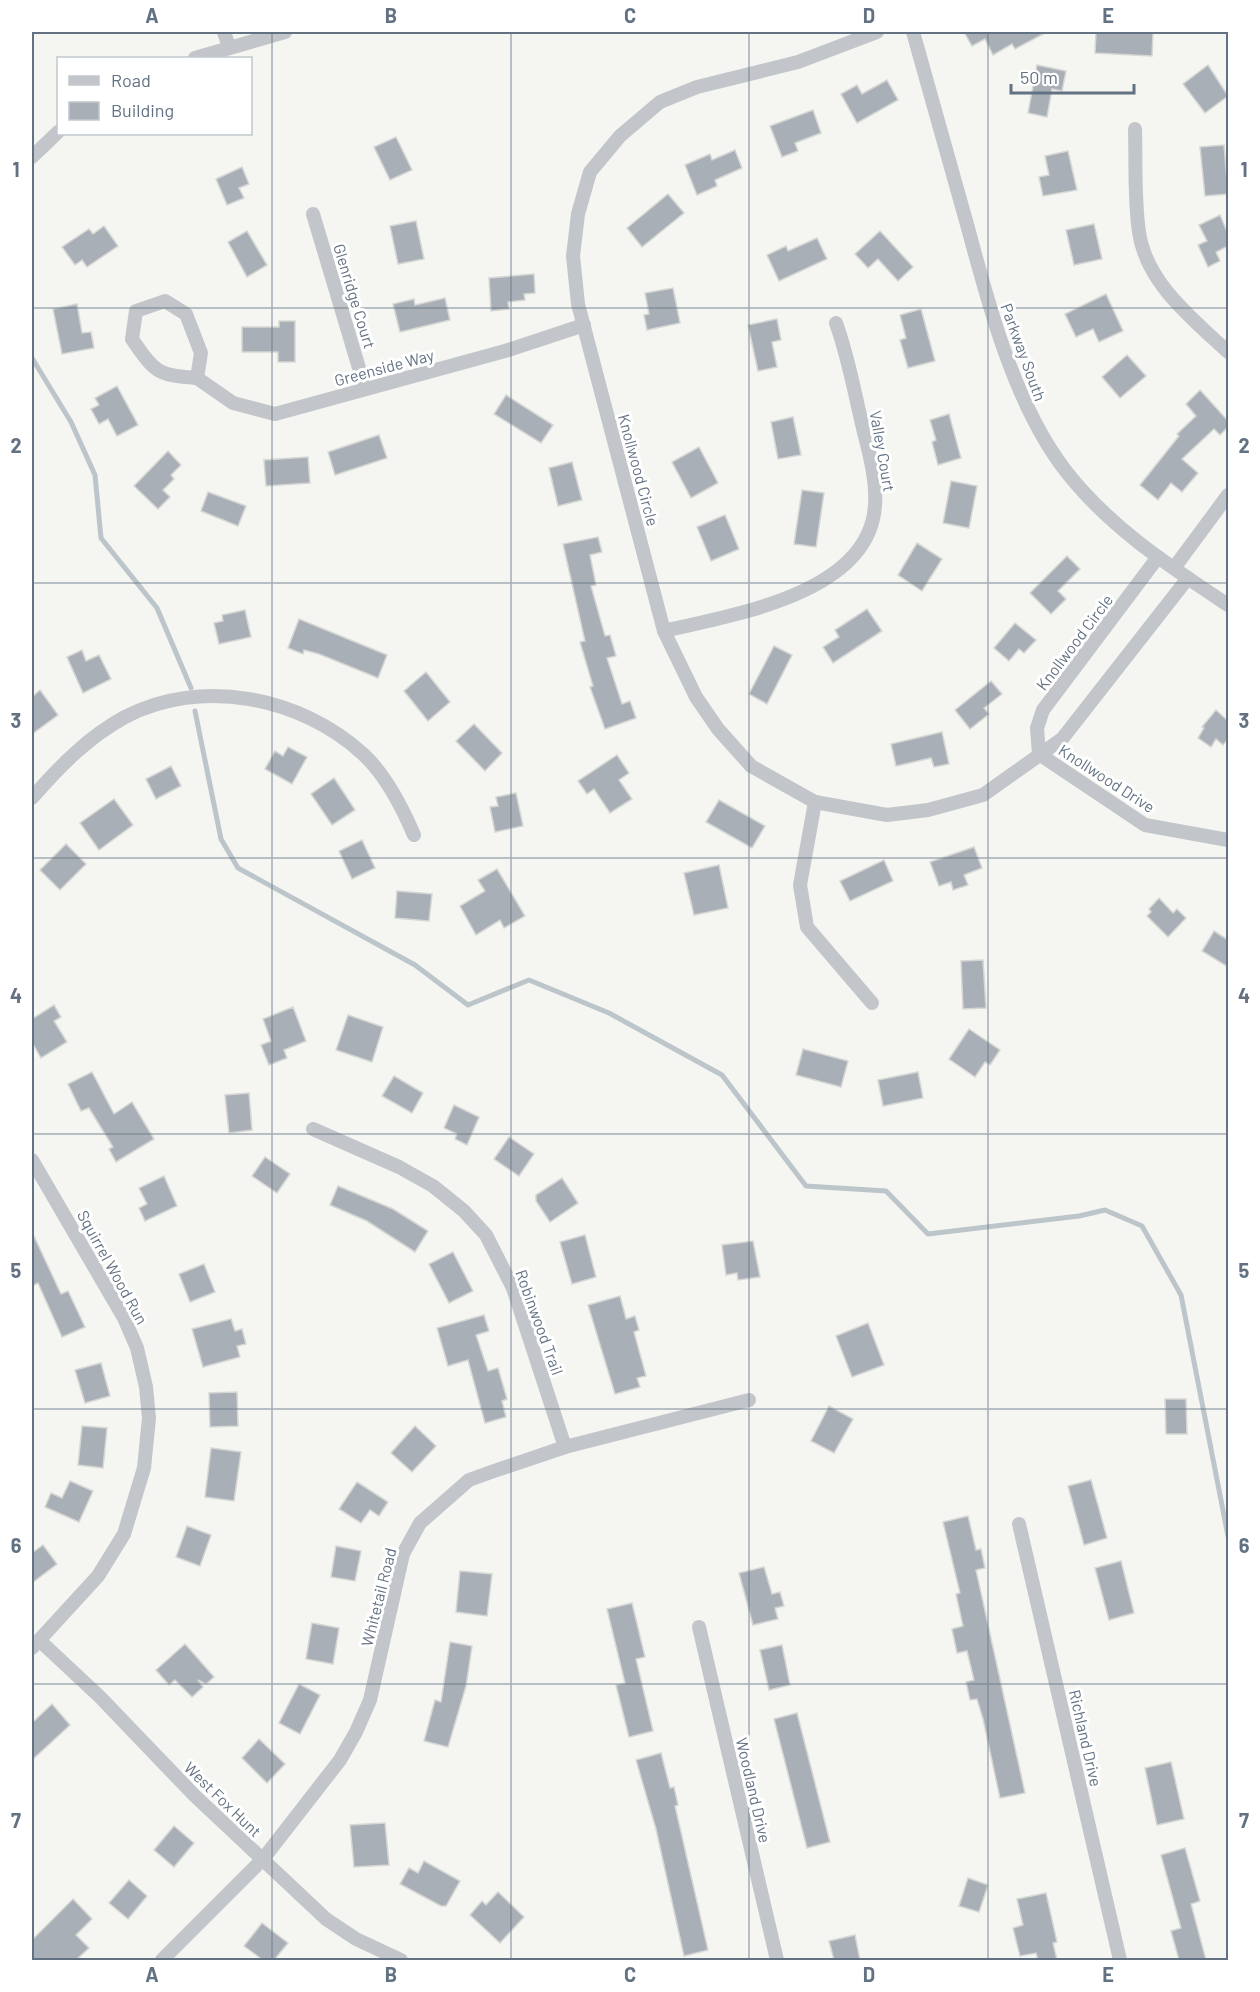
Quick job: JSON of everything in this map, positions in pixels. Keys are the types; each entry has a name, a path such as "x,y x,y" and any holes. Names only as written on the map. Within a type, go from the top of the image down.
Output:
{"street":[{"path":"224,32 229,47"},
{"path":"198,57 256,35 285,32"},
{"name":"Knollwood Circle","path":"877,32 798,62 688,90 660,102 620,136 590,172 578,214 573,256 578,304 664,632 696,698 718,729 751,766 814,802 887,815 928,810 983,795 1062,739 1188,578"},
{"name":"Parkway South","path":"913,32 988,301 1032,419 1065,470 1105,515 1158,557 1228,605"},
{"path":"1135,129 1139,233 1149,263 1164,289 1228,352"},
{"path":"32,157 57,133"},
{"name":"Glenridge Court","path":"313,214 365,388"},
{"path":"165,301 186,314 201,353 197,378 168,376 150,364 132,339 136,311 165,301"},
{"name":"Valley Court","path":"664,632 751,611 822,583 844,565 866,538 875,505 870,462 836,323"},
{"name":"Greenside Way","path":"197,378 233,403 275,414 505,351 584,325"},
{"path":"1174,568 1228,495"},
{"name":"Knollwood Circle","path":"1039,754 1037,728 1043,710 1158,557"},
{"path":"32,798 88,740 125,717 154,705 180,699 231,696 292,710 340,735 365,756 386,783 405,813 414,835"},
{"name":"Knollwood Drive","path":"1039,754 1145,825 1228,840"},
{"path":"814,802 800,885 807,927 872,1003"},
{"name":"Robinwood Trail","path":"312,1129 399,1167 433,1186 464,1211 486,1235 513,1288 565,1447"},
{"name":"Squirrel Wood Run","path":"32,1160 124,1318 137,1348 149,1418 144,1468 124,1534 98,1576 35,1644"},
{"name":"Whitetail Road","path":"162,1960 263,1860 309,1802 356,1732 370,1700 403,1554 420,1522 469,1480 565,1447 748,1400"},
{"name":"Richland Drive","path":"1019,1524 1120,1960"},
{"name":"Woodland Drive","path":"699,1627 777,1960"},
{"name":"West Fox Hunt","path":"35,1644 100,1697 194,1795 326,1919 356,1939 401,1960"}],"building":[{"path":"964,32 1047,32 1015,49 1012,44 993,55 985,39 972,46"},
{"path":"1096,32 1153,32 1152,56 1095,53"},
{"path":"1037,65 1066,71 1062,91 1052,89 1047,117 1028,113"},
{"path":"1208,65 1228,96 1205,113 1183,84"},
{"path":"887,80 898,100 857,123 841,94 857,85 862,94"},
{"path":"813,110 821,133 795,143 798,151 782,157 770,126"},
{"path":"396,137 412,170 390,180 374,147"},
{"path":"1224,145 1228,194 1205,196 1200,147"},
{"path":"735,150 742,168 715,180 717,186 697,195 685,165 710,154 712,160"},
{"path":"1068,151 1077,190 1043,196 1039,177 1049,175 1045,156"},
{"path":"242,167 249,184 239,188 244,198 227,205 216,179"},
{"path":"668,194 684,213 642,247 627,228"},
{"path":"1220,215 1228,234 1228,246 1216,252 1220,261 1208,267 1198,245 1207,241 1199,225"},
{"path":"416,221 424,259 398,264 390,226"},
{"path":"1094,224 1102,259 1074,265 1066,230"},
{"path":"104,226 118,246 87,267 82,260 75,265 62,247 89,229 93,234"},
{"path":"247,231 267,265 247,277 228,242"},
{"path":"880,231 913,267 898,281 878,259 868,268 855,254"},
{"path":"817,238 827,259 779,281 767,255 786,246 788,251"},
{"path":"534,274 535,293 524,294 525,300 508,302 509,309 491,311 489,278"},
{"path":"673,288 680,323 647,330 644,315 649,314 645,293"},
{"path":"1106,294 1123,331 1099,342 1093,329 1076,337 1065,314"},
{"path":"445,298 450,320 400,332 393,304 414,299 415,305"},
{"path":"77,304 82,333 91,332 94,348 62,354 53,309"},
{"path":"921,309 935,361 908,368 900,340 906,338 900,315"},
{"path":"777,319 781,340 772,342 777,367 758,371 748,325"},
{"path":"279,321 295,321 295,362 278,362 278,352 242,352 242,327 279,327"},
{"path":"1127,355 1146,376 1120,398 1102,377"},
{"path":"117,386 138,425 117,436 108,419 99,424 91,409 99,405 95,398"},
{"path":"1200,390 1228,421 1228,427 1220,435 1214,429 1182,459 1198,473 1182,492 1171,483 1158,500 1140,485 1179,436 1177,434 1196,416 1186,404"},
{"path":"506,395 553,425 541,443 494,414"},
{"path":"949,414 961,458 938,465 932,442 936,440 930,420"},
{"path":"793,417 801,455 778,459 771,422"},
{"path":"379,435 387,458 335,475 328,452"},
{"path":"699,447 718,483 691,498 672,462"},
{"path":"168,451 181,465 171,475 174,479 163,490 170,497 158,509 134,486"},
{"path":"308,457 310,483 266,486 264,460"},
{"path":"572,462 582,500 558,506 549,468"},
{"path":"951,481 977,486 969,528 943,523"},
{"path":"802,490 824,493 816,547 794,544"},
{"path":"208,492 246,506 238,526 201,511"},
{"path":"725,515 739,549 711,561 697,527"},
{"path":"598,537 602,552 590,555 596,585 591,586 605,636 610,635 616,656 607,658 622,704 630,701 636,718 605,729 590,687 593,686 580,642 585,641 563,544"},
{"path":"917,543 942,559 922,591 898,575"},
{"path":"1067,556 1080,569 1058,591 1066,599 1051,614 1030,593"},
{"path":"867,609 882,631 833,663 823,647 839,637 835,630"},
{"path":"245,610 251,637 219,644 214,623 223,621 222,615"},
{"path":"299,619 387,655 378,678 319,654 304,650 303,654 288,648"},
{"path":"1015,623 1036,640 1024,653 1019,649 1009,661 994,648"},
{"path":"774,646 792,655 767,704 749,694"},
{"path":"82,650 86,661 99,655 111,679 83,693 67,657"},
{"path":"426,672 450,702 428,721 404,691"},
{"path":"991,681 1002,694 984,708 989,714 970,729 955,710"},
{"path":"40,690 58,715 32,734 32,697"},
{"path":"1216,710 1228,721 1228,739 1223,745 1216,739 1211,747 1198,738 1204,728 1202,727"},
{"path":"474,724 502,753 485,771 456,741"},
{"path":"942,732 949,764 934,767 931,758 896,766 891,744"},
{"path":"288,747 307,757 292,784 265,769 275,751 283,756"},
{"path":"617,755 629,773 619,780 632,799 610,813 594,789 587,794 578,781"},
{"path":"171,766 181,786 156,799 146,779"},
{"path":"334,778 355,810 332,825 311,794"},
{"path":"516,793 523,826 495,832 490,807 498,806 496,797"},
{"path":"114,799 133,825 99,850 80,823"},
{"path":"719,800 765,826 752,848 706,822"},
{"path":"362,840 375,868 352,879 339,851"},
{"path":"66,844 86,864 60,890 40,870"},
{"path":"974,847 982,868 964,875 968,885 953,890 951,882 939,886 930,862"},
{"path":"884,860 893,881 850,901 840,881"},
{"path":"719,865 728,908 694,915 684,873"},
{"path":"497,869 525,916 504,928 500,920 476,935 460,906 485,891 478,880"},
{"path":"397,891 432,894 429,921 395,918"},
{"path":"1159,898 1173,913 1177,909 1186,918 1168,937 1147,916 1151,912 1149,909"},
{"path":"1214,931 1228,940 1228,967 1202,951"},
{"path":"983,960 986,1008 963,1009 961,961"},
{"path":"54,1005 61,1017 54,1021 67,1042 41,1058 32,1042 32,1019"},
{"path":"293,1007 306,1041 284,1050 287,1058 269,1065 261,1045 271,1041 263,1019"},
{"path":"348,1015 383,1027 372,1062 336,1050"},
{"path":"969,1029 1000,1050 990,1065 985,1062 975,1077 949,1059"},
{"path":"803,1049 848,1061 841,1087 796,1075"},
{"path":"92,1072 114,1114 132,1102 154,1139 116,1162 109,1149 113,1147 89,1108 81,1111 68,1084"},
{"path":"918,1072 923,1098 883,1106 878,1080"},
{"path":"394,1076 423,1093 412,1113 382,1096"},
{"path":"249,1093 252,1130 229,1133 225,1095"},
{"path":"454,1105 479,1117 467,1145 455,1139 457,1134 444,1128"},
{"path":"509,1137 534,1154 519,1176 494,1159"},
{"path":"265,1157 290,1174 277,1193 252,1176"},
{"path":"164,1176 177,1206 145,1221 139,1208 147,1204 139,1188"},
{"path":"562,1178 578,1203 550,1222 536,1201 536,1195"},
{"path":"338,1186 393,1209 428,1231 415,1252 367,1221 330,1205"},
{"path":"32,1232 61,1294 68,1291 85,1327 62,1337 38,1283 32,1286"},
{"path":"585,1235 596,1277 572,1284 560,1242"},
{"path":"753,1241 760,1277 738,1280 737,1273 726,1275 722,1245"},
{"path":"453,1252 473,1291 449,1303 429,1264"},
{"path":"204,1264 215,1292 190,1302 179,1274"},
{"path":"620,1296 626,1319 635,1316 639,1330 634,1332 646,1376 637,1378 640,1387 615,1394 588,1305"},
{"path":"484,1315 489,1331 476,1335 488,1371 498,1368 507,1399 502,1401 506,1417 485,1423 468,1360 448,1366 437,1328"},
{"path":"231,1319 235,1331 242,1329 246,1344 237,1346 240,1357 203,1367 192,1329"},
{"path":"868,1323 884,1365 852,1377 836,1336"},
{"path":"101,1363 110,1396 85,1403 75,1370"},
{"path":"237,1392 238,1426 210,1427 209,1393"},
{"path":"1165,1399 1186,1399 1187,1434 1166,1434"},
{"path":"829,1406 853,1419 834,1453 811,1441"},
{"path":"82,1426 107,1428 103,1468 78,1465"},
{"path":"415,1426 436,1446 412,1472 391,1453"},
{"path":"211,1448 241,1452 234,1501 205,1497"},
{"path":"1091,1480 1107,1538 1084,1545 1068,1486"},
{"path":"70,1481 93,1491 79,1522 45,1507 51,1493 62,1498"},
{"path":"357,1482 388,1502 379,1516 370,1510 361,1523 339,1509"},
{"path":"968,1516 976,1550 981,1549 985,1568 976,1570 1025,1793 1000,1798 977,1699 970,1700 966,1682 974,1680 967,1651 957,1653 952,1629 963,1626 956,1594 960,1593 943,1522"},
{"path":"187,1526 211,1535 200,1566 176,1557"},
{"path":"43,1545 57,1564 32,1583 32,1553"},
{"path":"336,1546 361,1551 355,1581 331,1577"},
{"path":"1121,1561 1134,1613 1109,1620 1095,1568"},
{"path":"764,1567 772,1594 780,1592 784,1606 775,1608 778,1619 753,1625 739,1573"},
{"path":"460,1571 492,1574 487,1616 456,1612"},
{"path":"632,1603 645,1657 636,1659 653,1731 629,1737 616,1685 625,1683 607,1609"},
{"path":"312,1623 339,1628 333,1664 306,1659"},
{"path":"450,1642 472,1646 466,1686 448,1747 424,1741 435,1700 441,1702"},
{"path":"185,1644 214,1677 206,1684 198,1680 203,1687 192,1697 175,1680 169,1685 156,1670"},
{"path":"782,1645 790,1685 769,1690 760,1650"},
{"path":"299,1684 320,1695 300,1734 279,1723"},
{"path":"52,1704 70,1725 32,1760 32,1723"},
{"path":"797,1713 830,1842 807,1848 774,1719"},
{"path":"259,1739 285,1764 267,1783 242,1758"},
{"path":"661,1753 670,1788 674,1787 678,1805 675,1806 708,1950 684,1956 656,1829 636,1760"},
{"path":"1171,1762 1184,1819 1157,1825 1145,1768"},
{"path":"385,1823 389,1865 354,1867 350,1825"},
{"path":"174,1826 194,1843 174,1867 154,1850"},
{"path":"1185,1848 1200,1901 1191,1904 1206,1960 1179,1960 1171,1931 1181,1928 1161,1855"},
{"path":"424,1861 460,1881 446,1906 441,1906 400,1884 409,1868 418,1873"},
{"path":"968,1878 988,1885 979,1912 959,1906"},
{"path":"129,1880 147,1896 128,1919 109,1903"},
{"path":"498,1892 524,1917 500,1943 470,1915 482,1901 486,1905"},
{"path":"1046,1893 1057,1942 1053,1943 1057,1960 1038,1960 1036,1953 1020,1956 1013,1928 1023,1925 1017,1899"},
{"path":"73,1899 92,1919 76,1935 89,1948 76,1960 32,1960 32,1940"},
{"path":"262,1923 288,1943 274,1960 263,1960 244,1946"},
{"path":"855,1935 860,1960 834,1960 829,1941"}],"waterway":[{"path":"32,358 71,422 95,475 101,538 157,608 191,688"},
{"path":"195,711 221,839 238,868 415,965 468,1005 529,980 609,1013 722,1075 806,1186 886,1191 928,1234 1079,1216 1105,1210 1142,1226 1181,1295 1228,1536"}]}
